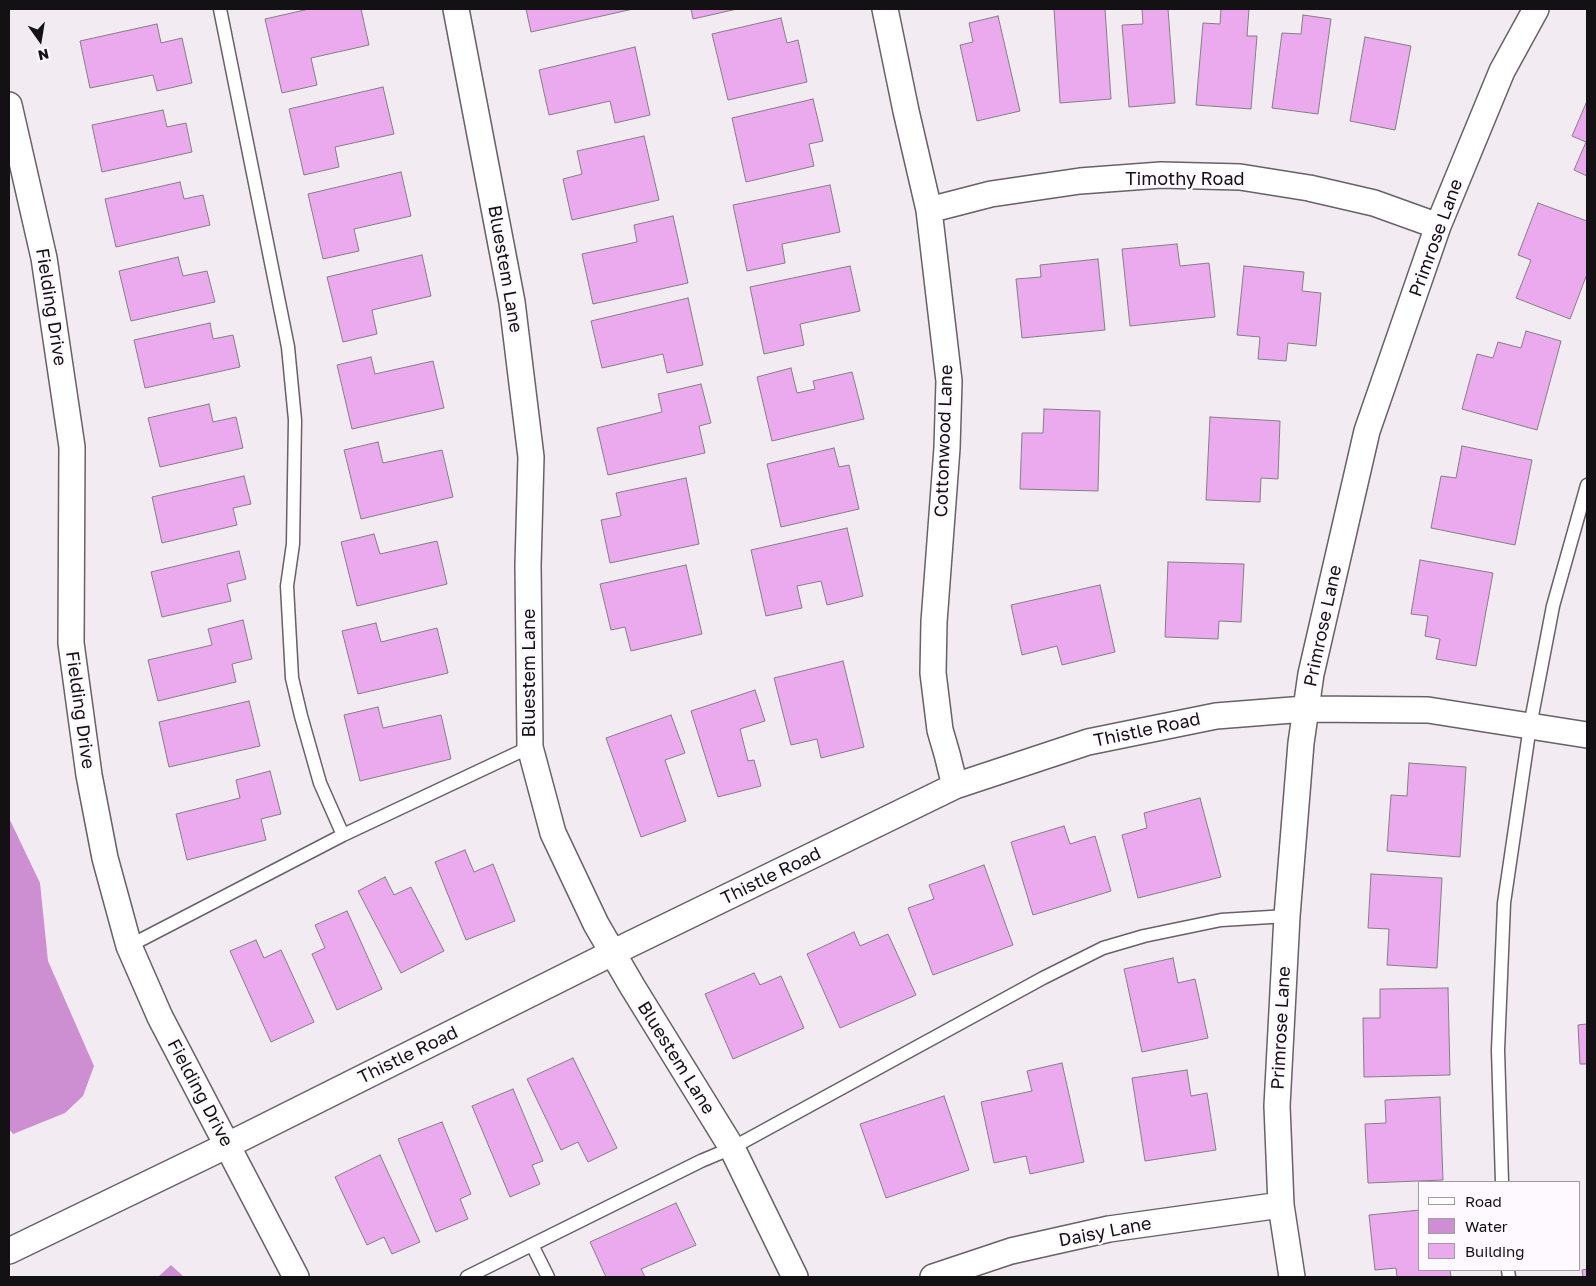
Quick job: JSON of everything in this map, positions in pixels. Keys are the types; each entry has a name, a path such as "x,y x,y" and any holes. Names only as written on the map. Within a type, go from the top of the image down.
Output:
{"street":[{"name":"Bluestem Lane","path":"456,9 512,302 530,457 528,565 530,747 554,833 596,924 732,1148 795,1277"},
{"name":"Cottonwood Lane","path":"885,9 929,210 949,380 947,448 934,622 933,673 940,730 954,786"},
{"name":"Primrose Lane","path":"1292,1277 1281,1204 1277,1106 1287,916 1301,743 1311,674 1367,431 1438,226 1502,71 1536,9"},
{"name":"Fielding Drive","path":"9,105 44,258 72,447 71,643 89,776 105,858 129,946 160,1017 296,1277"},
{"name":"Timothy Road","path":"929,210 991,194 1080,181 1161,175 1230,177 1309,188 1374,202 1438,226"},
{"name":"Thistle Road","path":"9,1251 228,1145 612,953 954,786 1088,742 1216,716 1305,710 1428,710 1587,735"},
{"name":"Daisy Lane","path":"934,1277 1012,1251 1109,1229 1281,1204"}],"lane":[{"path":"220,9 289,356 295,420 293,544 287,586 292,678 320,784 342,835"},
{"path":"1502,1181 1498,1050 1504,903 1530,726 1553,606 1587,484"},
{"path":"129,946 342,835 530,747"},
{"path":"467,1277 701,1161 732,1148 1043,978 1103,948 1144,936 1221,920 1287,916"},
{"path":"532,1245 548,1277"}],"water":[{"path":"9,818 40,883 48,961 94,1066 83,1096 65,1113 13,1134 9,1129"},
{"path":"171,1265 184,1277 158,1277"}],"building":[{"path":"309,9 361,9 369,45 311,58 317,85 282,93 265,19"},
{"path":"526,9 633,9 531,32"},
{"path":"691,9 737,9 693,19"},
{"path":"1054,9 1105,9 1111,99 1060,103"},
{"path":"1142,9 1168,9 1175,103 1129,107 1122,25 1143,24"},
{"path":"1221,9 1249,9 1247,36 1257,36 1251,109 1196,105 1203,23 1220,24"},
{"path":"1303,15 1331,19 1318,114 1272,108 1282,33 1301,34"},
{"path":"998,16 1020,111 977,121 960,45 973,42 969,23"},
{"path":"781,18 787,43 798,40 807,82 728,100 712,34"},
{"path":"157,24 161,43 182,38 192,83 157,91 153,75 90,88 80,41"},
{"path":"1365,37 1411,46 1395,130 1350,121"},
{"path":"635,47 650,115 615,123 610,101 549,115 539,70"},
{"path":"383,87 394,134 335,147 339,167 304,175 289,109"},
{"path":"813,99 823,141 809,144 814,166 746,182 732,118"},
{"path":"1587,101 1587,176 1574,170 1586,142 1572,136"},
{"path":"163,110 167,127 186,123 192,152 102,172 92,125"},
{"path":"644,136 659,200 572,220 563,179 582,174 577,151"},
{"path":"401,172 411,216 354,229 359,251 323,259 308,194"},
{"path":"180,182 184,199 203,195 210,225 116,247 105,199"},
{"path":"830,185 840,232 782,244 785,263 747,271 733,205"},
{"path":"1538,203 1587,221 1587,274 1570,319 1516,298 1531,260 1518,255"},
{"path":"673,216 688,283 593,304 582,254 637,242 634,225"},
{"path":"1177,244 1180,266 1209,263 1215,317 1130,326 1122,249"},
{"path":"422,255 431,296 372,310 377,334 343,342 327,277"},
{"path":"178,257 183,276 207,271 215,302 131,321 119,271"},
{"path":"1098,259 1105,330 1022,338 1016,279 1041,277 1040,265"},
{"path":"850,266 860,311 800,324 804,345 764,354 750,287"},
{"path":"1244,266 1304,272 1302,291 1321,293 1316,346 1288,343 1286,361 1258,359 1260,337 1237,335"},
{"path":"688,298 703,365 667,373 663,354 602,368 591,321"},
{"path":"210,323 213,339 233,335 240,367 145,388 134,340"},
{"path":"1526,331 1561,341 1537,430 1462,409 1477,354 1493,358 1498,342 1521,348"},
{"path":"371,357 375,374 433,361 444,408 352,429 337,365"},
{"path":"791,368 797,393 815,389 813,381 852,372 864,419 772,441 757,377"},
{"path":"701,384 711,423 699,426 705,453 608,475 597,428 662,412 658,394"},
{"path":"209,404 213,422 236,417 243,448 160,467 148,418"},
{"path":"1044,409 1100,411 1098,491 1020,489 1022,433 1043,433"},
{"path":"1210,417 1280,421 1278,479 1261,478 1260,502 1206,500"},
{"path":"378,442 383,463 442,450 453,497 361,519 344,450"},
{"path":"1462,446 1532,460 1515,545 1431,528 1441,476 1456,478"},
{"path":"834,448 839,467 849,465 859,509 781,527 767,464"},
{"path":"244,476 251,504 233,508 237,525 162,543 152,497"},
{"path":"686,478 699,544 610,563 601,520 621,516 616,493"},
{"path":"847,528 863,596 827,605 821,581 797,586 802,608 766,616 751,550"},
{"path":"374,534 380,554 437,541 447,584 357,606 341,542"},
{"path":"239,551 246,579 227,584 231,601 162,617 151,572"},
{"path":"1420,560 1493,573 1476,666 1436,659 1440,639 1425,636 1428,616 1411,614"},
{"path":"1168,562 1244,564 1241,622 1219,621 1218,639 1165,637"},
{"path":"686,565 702,634 631,651 625,627 611,630 600,584"},
{"path":"1100,585 1115,652 1062,665 1057,646 1022,655 1011,605"},
{"path":"243,620 252,659 232,664 236,682 158,701 148,660 212,645 208,629"},
{"path":"376,623 381,642 437,628 448,673 358,694 342,631"},
{"path":"843,661 864,747 821,758 817,739 791,745 774,678"},
{"path":"755,690 765,721 740,729 748,761 754,760 761,786 718,797 691,711"},
{"path":"249,701 260,746 169,767 159,722"},
{"path":"378,707 383,728 441,715 451,759 360,781 344,715"},
{"path":"671,715 685,753 665,760 686,821 641,837 606,738"},
{"path":"1409,763 1466,767 1460,857 1387,851 1391,795 1407,796"},
{"path":"270,771 281,814 261,819 266,840 187,860 176,814 240,798 236,780"},
{"path":"1200,798 1221,877 1138,898 1122,835 1147,828 1144,813"},
{"path":"1064,826 1070,844 1095,836 1111,891 1033,915 1011,842"},
{"path":"465,850 474,872 493,864 515,921 466,940 435,862"},
{"path":"984,865 1013,945 933,975 908,908 934,899 929,885"},
{"path":"1371,874 1442,878 1437,968 1387,965 1389,929 1368,928"},
{"path":"385,877 394,895 411,887 444,951 401,973 358,891"},
{"path":"347,911 382,989 337,1010 312,954 325,948 315,925"},
{"path":"854,932 860,946 888,934 916,995 840,1028 807,954"},
{"path":"256,940 264,958 281,950 314,1022 271,1042 230,951"},
{"path":"1173,958 1178,983 1195,979 1208,1038 1142,1052 1124,969"},
{"path":"754,973 760,985 781,976 804,1028 733,1059 705,994"},
{"path":"1448,988 1450,1075 1364,1077 1363,1018 1380,1018 1380,989"},
{"path":"1587,1024 1587,1064 1580,1064 1578,1025"},
{"path":"573,1058 617,1148 588,1162 578,1142 561,1150 527,1079"},
{"path":"1062,1063 1084,1162 1030,1174 1026,1156 994,1163 981,1102 1032,1091 1027,1071"},
{"path":"1187,1070 1191,1096 1207,1093 1216,1150 1145,1161 1132,1078"},
{"path":"513,1089 543,1161 532,1165 540,1184 510,1197 472,1106"},
{"path":"944,1096 969,1170 886,1198 860,1124"},
{"path":"1440,1097 1443,1180 1368,1183 1365,1124 1386,1123 1385,1100"},
{"path":"442,1122 471,1194 460,1199 468,1219 436,1232 398,1139"},
{"path":"380,1155 420,1242 392,1254 384,1237 367,1245 335,1177"},
{"path":"676,1203 696,1245 641,1269 645,1277 606,1277 590,1242"},
{"path":"1418,1210 1418,1271 1450,1271 1451,1277 1397,1277 1396,1268 1375,1270 1369,1215"},
{"path":"1587,1269 1587,1277 1583,1277 1582,1270"}]}
